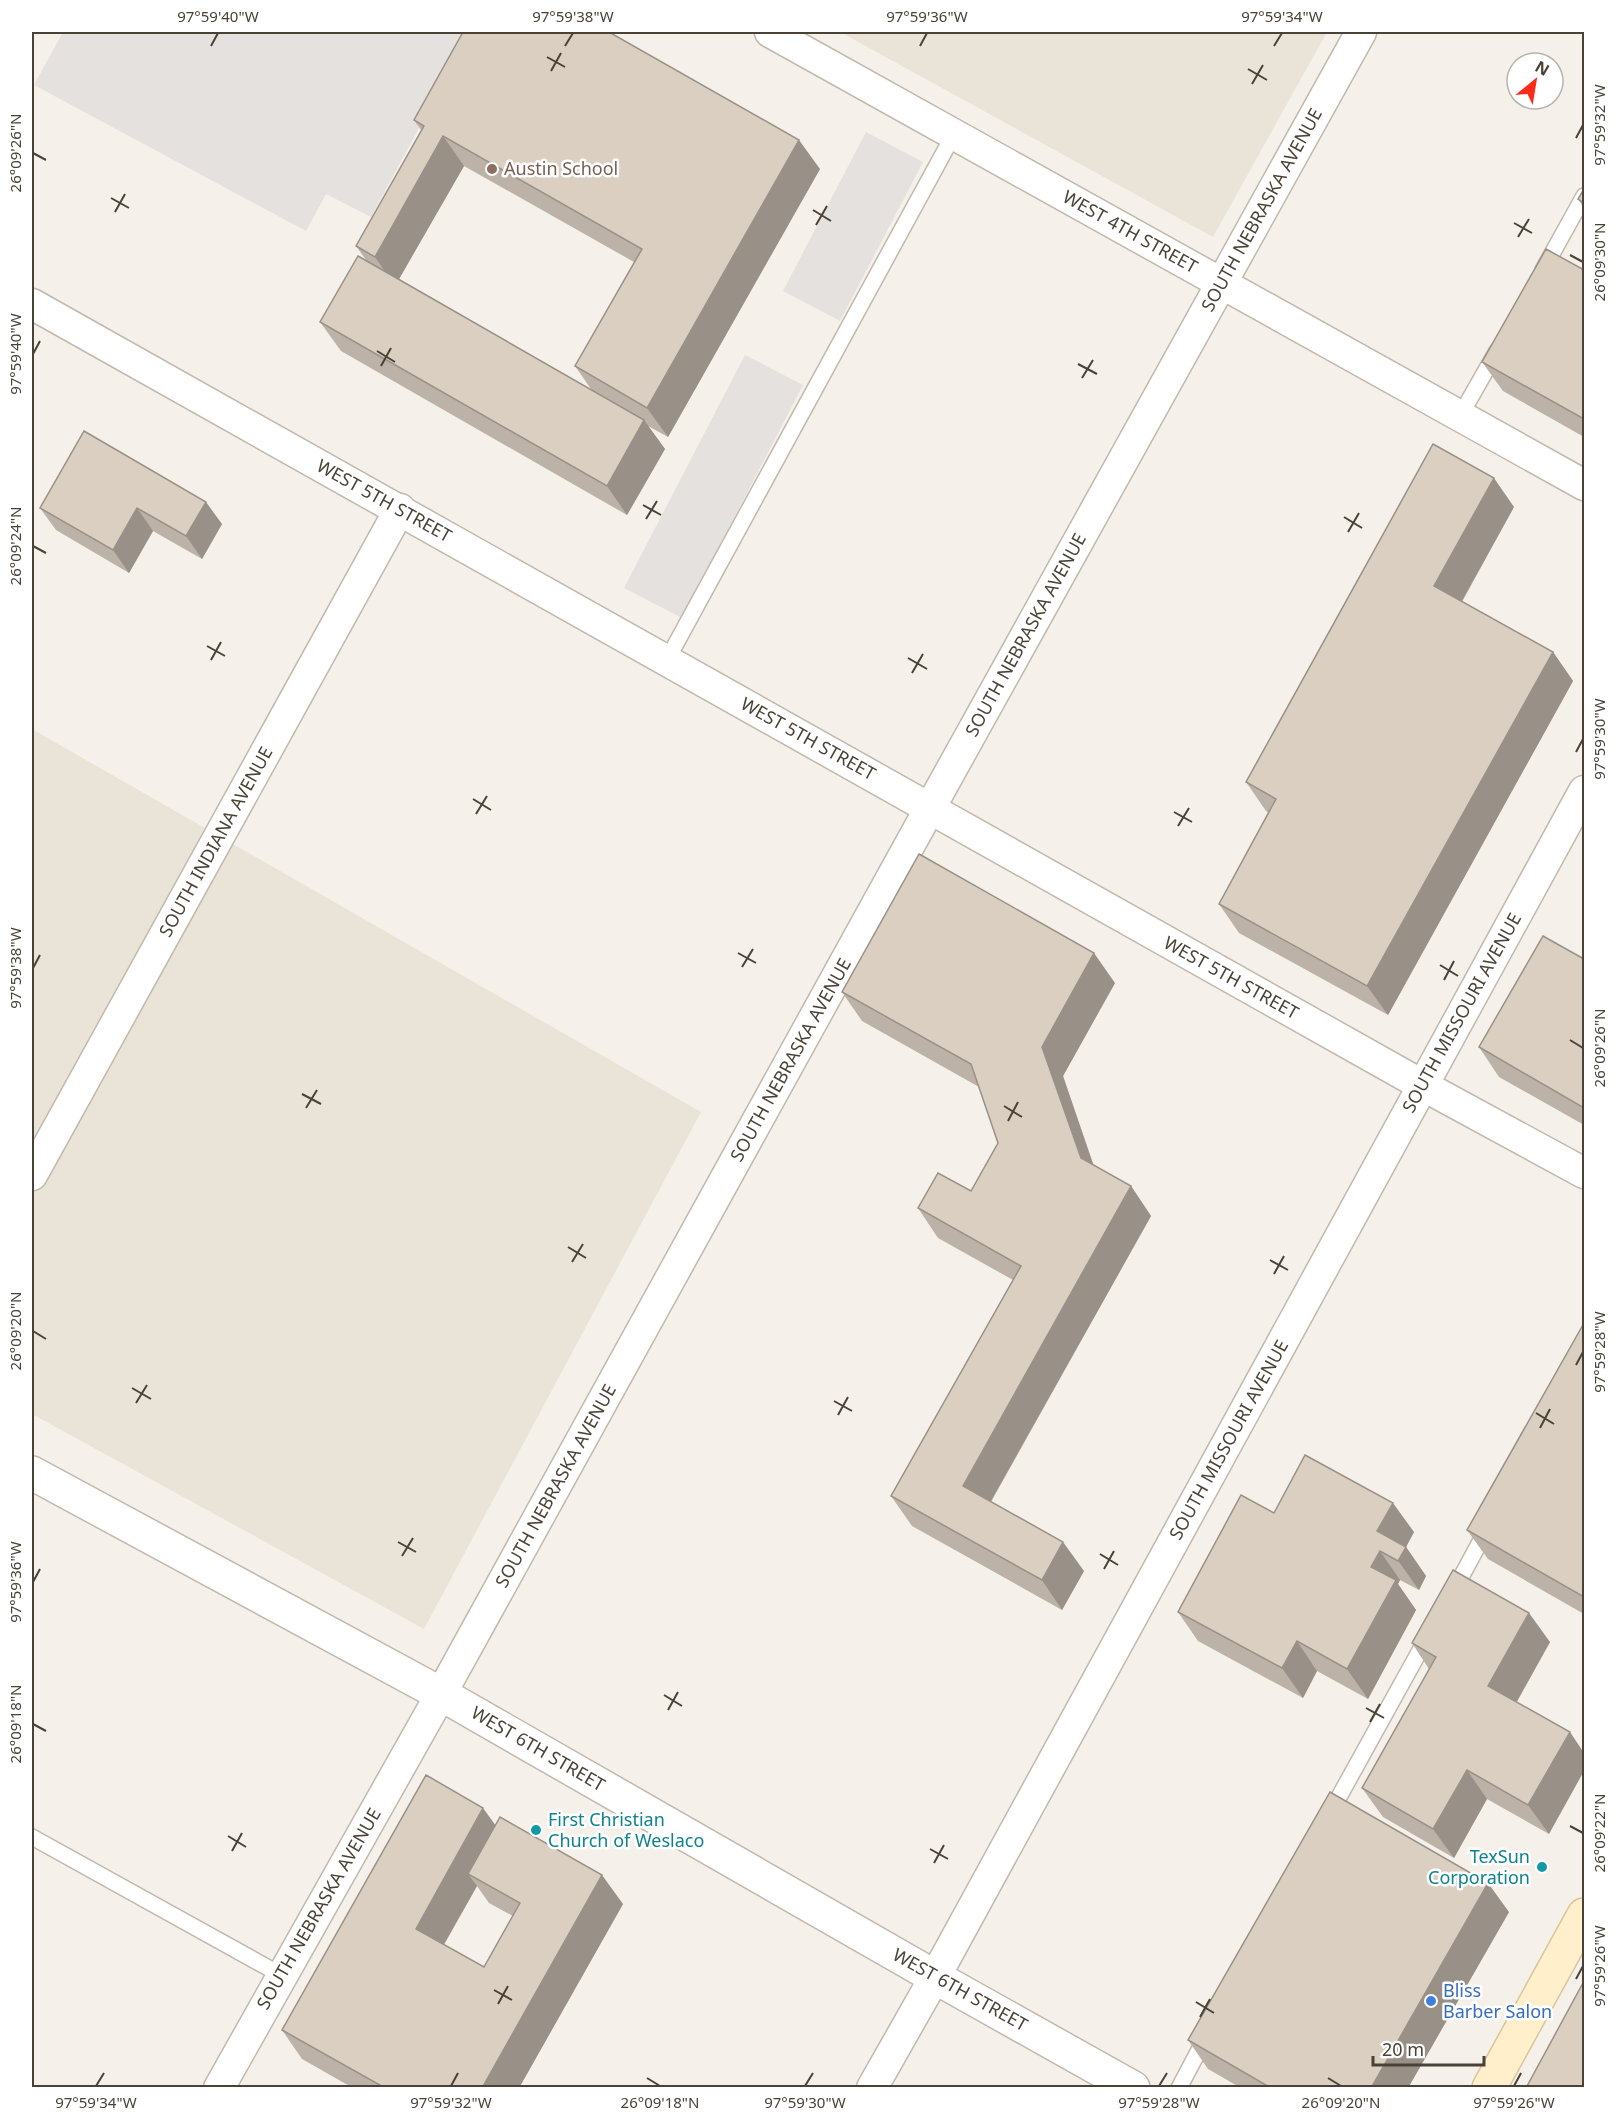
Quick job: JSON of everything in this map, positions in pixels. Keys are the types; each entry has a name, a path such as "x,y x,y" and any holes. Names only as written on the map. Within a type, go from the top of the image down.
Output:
{"main road":[{"path":"1489,2088 1584,1915"}],"street":[{"name":"WEST 4TH STREET","path":"770,32 1584,485"},
{"name":"SOUTH NEBRASKA AVENUE","path":"219,2088 441,1694 1361,32"},
{"name":"WEST 5TH STREET","path":"32,304 1422,1085 1584,1173"},
{"name":"SOUTH INDIANA AVENUE","path":"32,1175 400,509"},
{"name":"SOUTH MISSOURI AVENUE","path":"872,2088 935,1977 1584,791"},
{"name":"WEST 6TH STREET","path":"32,1473 441,1694 1133,2088"}],"lane":[{"path":"667,660 954,134"},
{"path":"1534,285 1584,196"},
{"path":"1460,416 1507,334"},
{"path":"1445,1605 1492,1521"},
{"path":"1324,1825 1434,1626"},
{"path":"32,1837 281,1975"},
{"path":"1179,2088 1213,2025"}],"shaded area":[{"path":"63,32 471,32 371,217 326,194 306,231 34,85"},
{"path":"840,32 1327,32 1213,237"},
{"path":"866,132 923,162 840,321 783,291"},
{"path":"745,355 803,385 682,618 624,588"},
{"path":"32,729 701,1112 424,1629 32,1414"}],"building":[{"path":"463,32 609,32 799,140 647,408 575,366 642,249 443,136 375,257 356,246 424,126 414,120"},
{"path":"1584,189 1584,203 1578,199"},
{"path":"1546,249 1584,270 1584,419 1482,362"},
{"path":"358,256 644,420 607,486 320,322"},
{"path":"84,431 206,502 186,536 137,508 113,550 40,508"},
{"path":"1433,444 1494,478 1434,586 1553,652 1367,986 1219,904 1276,799 1246,782"},
{"path":"919,854 1094,953 1042,1047 1081,1158 1131,1186 963,1486 1063,1542 1042,1580 891,1496 1021,1266 918,1208 938,1173 971,1191 998,1143 971,1064 842,992"},
{"path":"1543,936 1584,959 1584,1108 1479,1047"},
{"path":"1584,1323 1584,1597 1467,1530"},
{"path":"1305,1455 1393,1503 1377,1531 1406,1547 1398,1561 1380,1551 1371,1567 1396,1580 1347,1669 1297,1641 1282,1668 1178,1612 1241,1495 1274,1513"},
{"path":"1453,1570 1529,1613 1488,1686 1570,1732 1528,1805 1467,1770 1433,1829 1362,1788 1436,1657 1412,1643"},
{"path":"426,1775 483,1808 416,1929 484,1967 520,1903 468,1874 500,1817 602,1875 482,2088 385,2088 282,2030"},
{"path":"1330,1792 1488,1883 1371,2088 1271,2088 1188,2040"},
{"path":"1584,1981 1584,2088 1526,2088"}],"place":[{"name":"Austin School","path":"492,169"},
{"name":"First Christian Church of Weslaco","path":"536,1830"},
{"name":"TexSun Corporation","path":"1542,1867"},
{"name":"Bliss Barber Salon","path":"1431,2001"}]}
